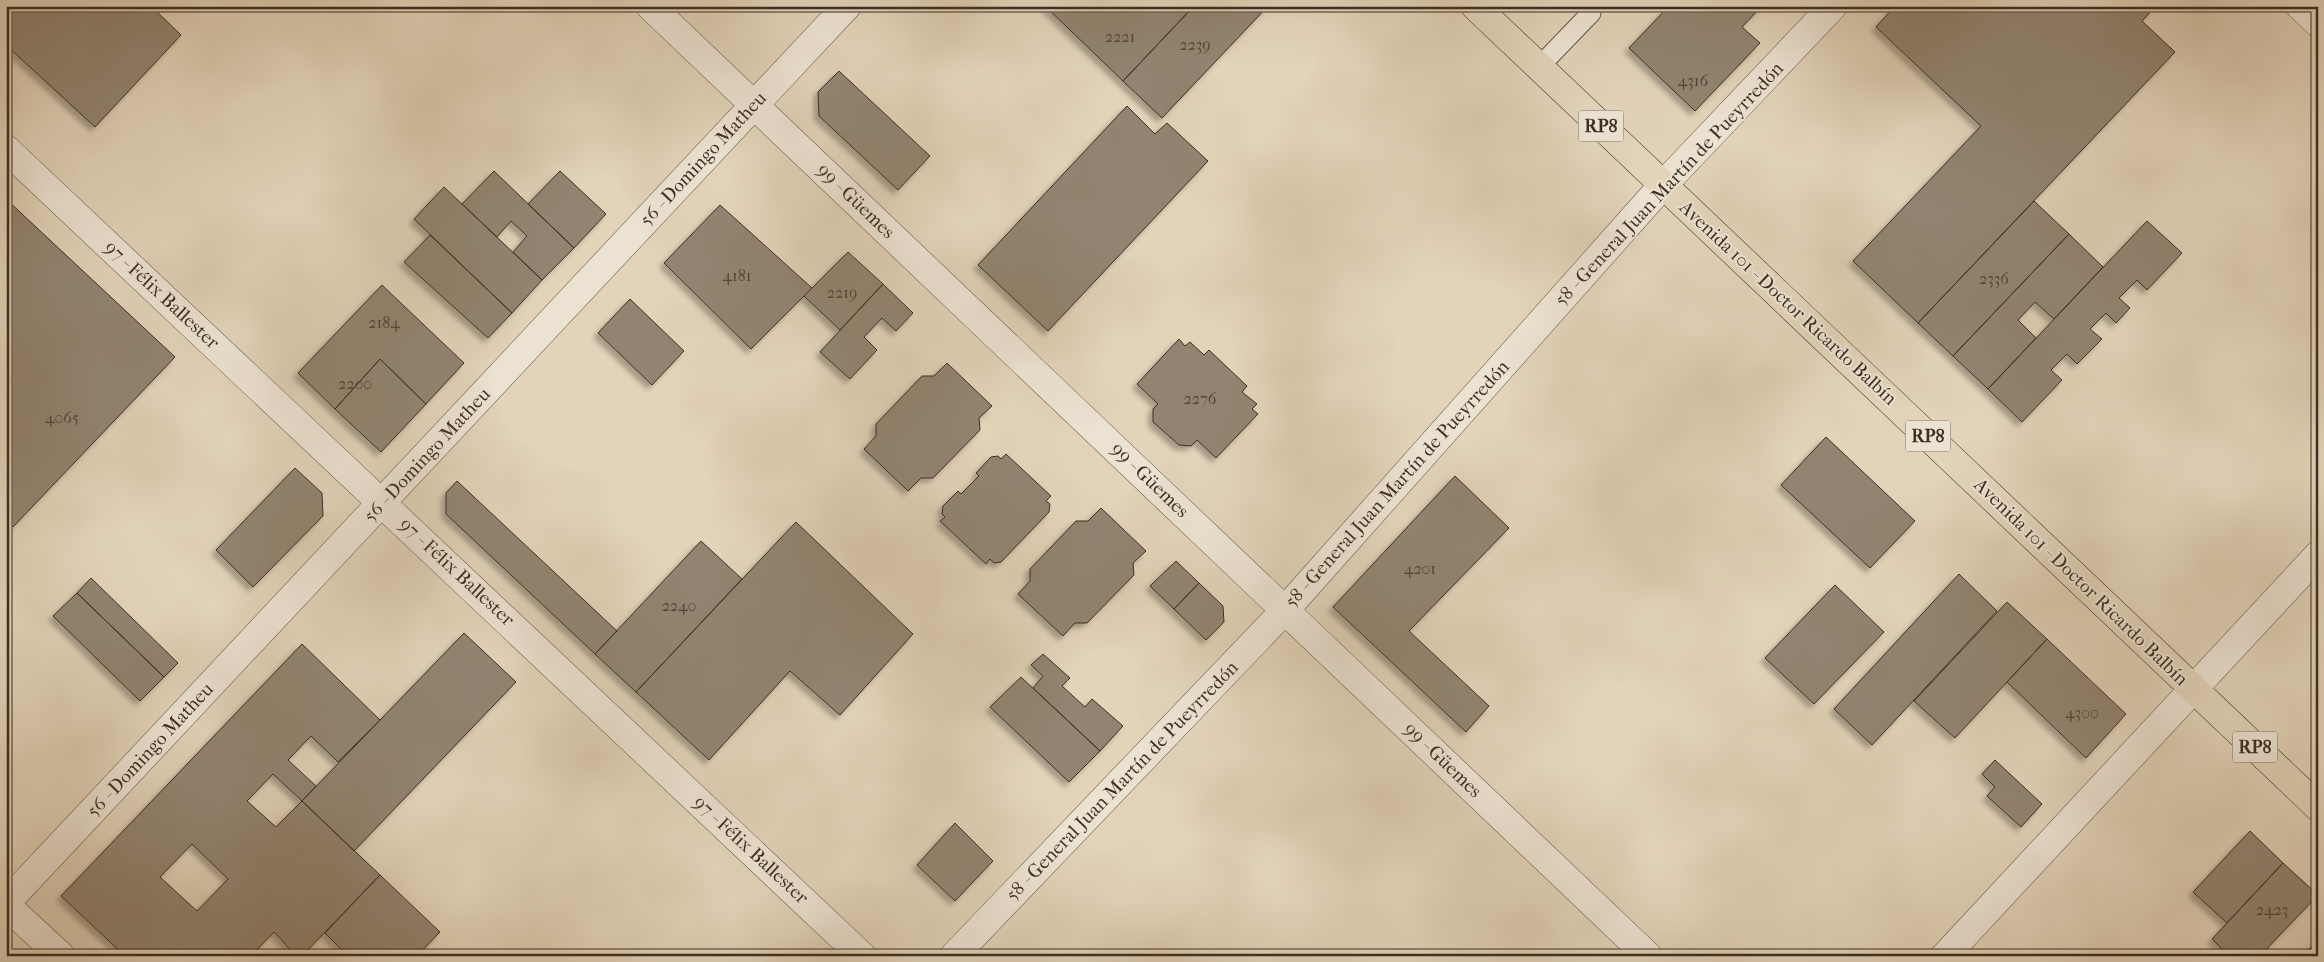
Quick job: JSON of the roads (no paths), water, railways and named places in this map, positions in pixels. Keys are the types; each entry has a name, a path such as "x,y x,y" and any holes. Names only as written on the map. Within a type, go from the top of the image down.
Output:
{"main road":[{"name":"Avenida 101 - Doctor Ricardo Balbín","path":"1475,6 2318,807"}],"street":[{"name":"99 - Güemes","path":"650,6 1286,609 1648,956"},
{"name":"56 - Domingo Matheu","path":"6,904 847,6"},
{"path":"2300,6 2318,23"},
{"name":"58 - General Juan Martín de Pueyrredón","path":"954,956 1286,609 1663,186 1825,9"},
{"name":"97 - Félix Ballester","path":"6,149 862,956"},
{"path":"1945,956 2192,688 2318,556"},
{"path":"6,904 61,956"}],"lane":[{"path":"1539,67 1591,13"}]}
